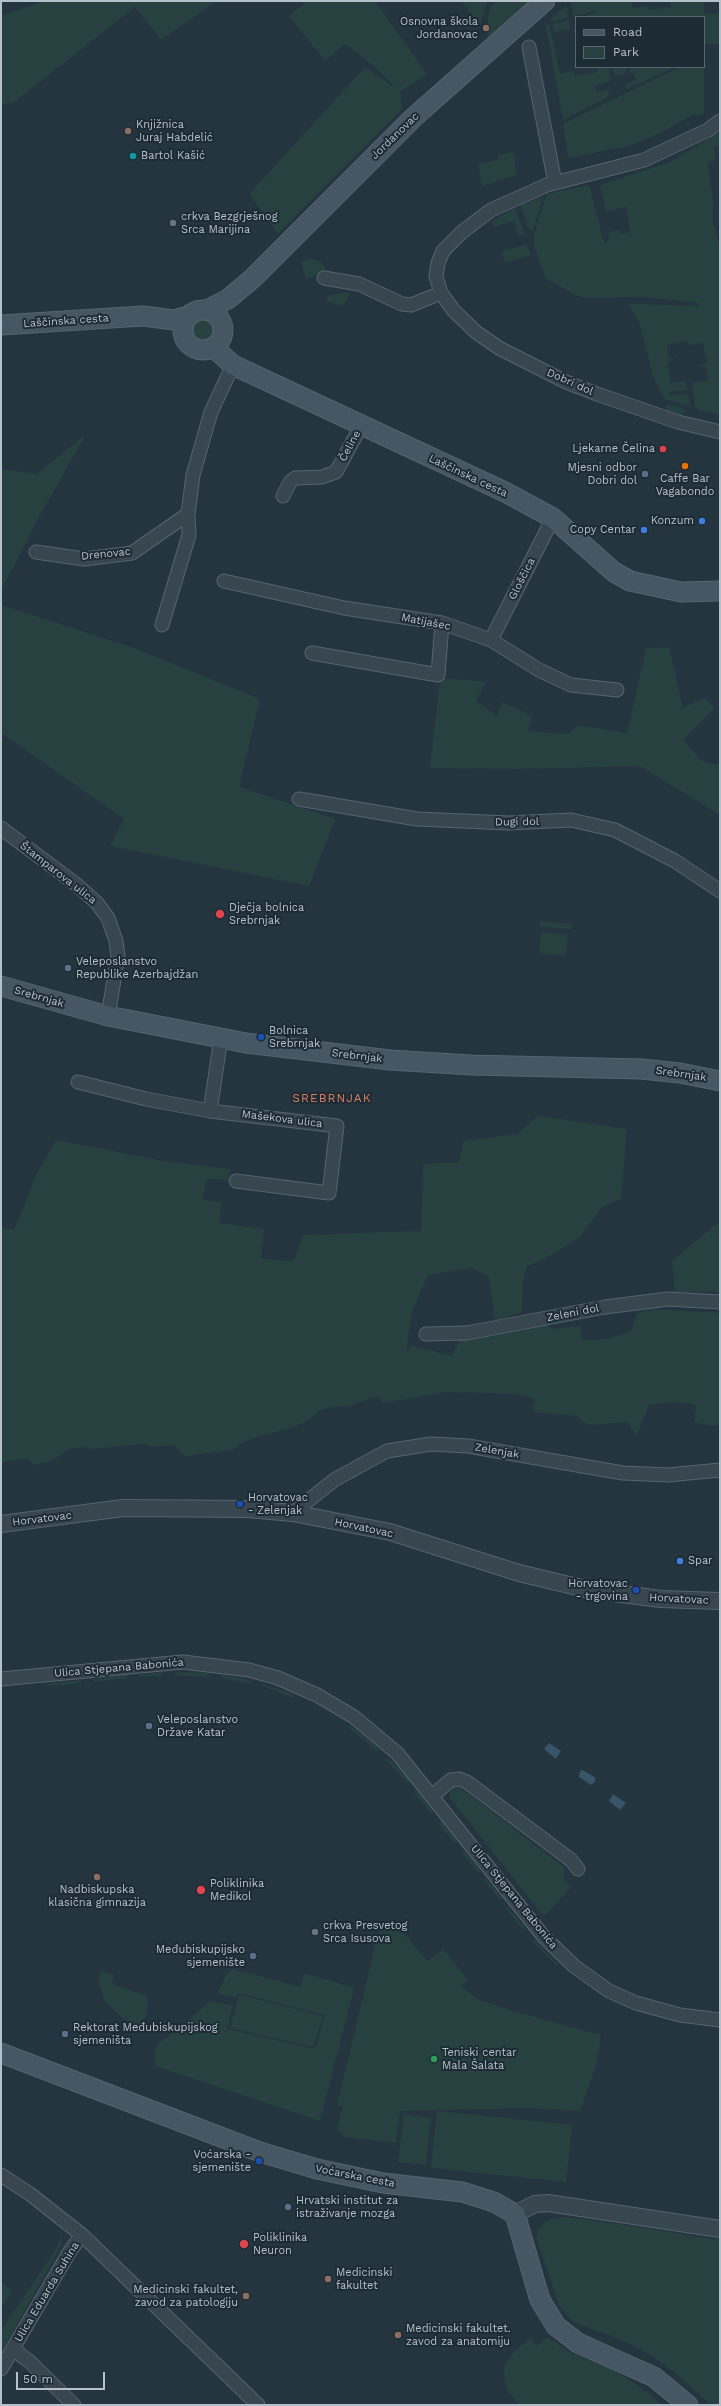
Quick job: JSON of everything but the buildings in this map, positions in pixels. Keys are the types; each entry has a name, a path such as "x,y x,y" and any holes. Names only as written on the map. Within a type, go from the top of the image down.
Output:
{"main road":[{"name":"Jordanovac","path":"207,310 228,299 252,279 414,118 545,1"},
{"name":"Jordanovac","path":"223,326 227,313 252,279"},
{"path":"207,310 217,315 223,326 222,337 214,348 200,350 190,346 185,339 183,326 189,316 197,311 207,310"},
{"name":"Laščinska cesta","path":"1,325 131,317 154,317 174,320 189,316"},
{"name":"Laščinska cesta","path":"131,317 166,327 185,339"},
{"name":"Laščinska cesta","path":"214,348 222,358 233,365 505,492 553,518 614,572 630,581 681,592 719,593"},
{"name":"Srebrnjak","path":"1,986 108,1016 221,1038 390,1060 471,1065 641,1069 680,1073 720,1081"},
{"name":"Voćarska cesta","path":"1,2053 260,2152 317,2169 383,2182 462,2192 494,2202 515,2214"},
{"path":"515,2214 536,2289 544,2308 556,2326 578,2343 654,2378 688,2405"}],"street":[{"path":"529,47 555,183"},
{"name":"Dobri dol","path":"720,121 708,130 644,160 555,183 491,210 462,232 443,251 438,263 436,276 441,293 454,311 476,332 499,348 566,382 652,414 720,432"},
{"path":"324,278 359,284 402,304 411,305 441,293"},
{"path":"162,625 189,535 188,514 193,475 211,412 233,365"},
{"name":"Čeline","path":"283,496 290,482 295,478 322,477 336,472 361,426"},
{"name":"Drenovac","path":"36,552 84,559 132,553 188,514"},
{"name":"Gloščica","path":"491,640 553,518"},
{"name":"Matijašec","path":"224,581 344,608 442,623 491,640 539,670 571,685 617,690"},
{"path":"312,653 438,675 442,623"},
{"name":"Dugi dol","path":"299,799 417,819 509,823 571,820 615,830 675,861 720,891"},
{"name":"Štamparova ulica","path":"1,828 82,889 97,903 108,918 116,941 118,956 108,1016"},
{"path":"210,1111 221,1038"},
{"name":"Mašekova ulica","path":"78,1082 146,1100 210,1111 337,1126 328,1193 236,1181"},
{"name":"Zeleni dol","path":"426,1334 467,1333 605,1307 668,1299 720,1302"},
{"name":"Zelenjak","path":"293,1513 334,1480 387,1451 431,1444 468,1446 622,1473 668,1475 720,1470"},
{"name":"Horvatovac","path":"1,1524 123,1508 247,1509 293,1513 390,1532 519,1573 590,1590 661,1599 720,1601"},
{"name":"Ulica Stjepana Babonića","path":"1,1679 163,1663 199,1663 249,1670 298,1686 327,1700 354,1717 397,1753 433,1795 544,1937 574,1966 609,1991 636,2003 680,2016 720,2020"},
{"path":"433,1795 451,1780 459,1779 467,1782 571,1860 578,1869"},
{"path":"1,2175 30,2194 82,2235 258,2405"},
{"path":"515,2214 535,2204 548,2203 720,2229"},
{"name":"Ulica Eduarda Suhina","path":"1,2369 70,2251 82,2235"},
{"path":"13,2349 30,2362 74,2405"}],"green space":[{"path":"45,1 217,1 161,40 135,7 13,103 2,104 1,16"},
{"path":"307,1 375,1 427,74 400,92 402,109 278,234 249,194 365,67 398,90 375,67 345,44 325,61 289,16"},
{"path":"461,1 487,2 480,25 479,24"},
{"path":"499,1 531,1 489,38 485,31 492,4"},
{"path":"571,1 631,1 633,8 648,6 649,10 671,7 670,1 704,1 704,14 720,14 720,44 705,44 705,16 584,16 596,12 594,11 573,16"},
{"path":"567,5 568,17 554,22 550,19"},
{"path":"569,20 570,29 554,32 553,24"},
{"path":"549,24 560,74 574,71 575,76 597,72 597,68 609,68 610,81 595,86 597,92 611,89 606,98 563,120 546,25"},
{"path":"611,68 627,68 623,75 615,76"},
{"path":"630,68 673,68 627,89 625,88 626,84 636,80 634,73 627,74"},
{"path":"678,68 704,68 704,113 697,116 695,113 663,132 632,145 568,158 563,124"},
{"path":"720,132 719,146 714,147 715,161 708,162 713,203 713,226 715,226 718,243 720,243 720,415 698,410 695,406 692,383 708,380 706,366 700,367 700,364 707,363 703,343 689,345 688,341 667,345 669,359 674,358 674,360 668,362 671,383 685,381 688,390 669,392 670,396 688,393 691,407 664,399 653,375 640,324 628,304 699,306 699,303 646,297 587,298 575,295 545,278 534,245 534,234 547,194 589,185 604,243 610,240 608,233 620,230 621,234 630,232 626,207 606,212 600,185 670,162"},
{"path":"513,152 517,175 482,186 478,164 498,160 498,155"},
{"path":"544,196 532,231 528,227 520,205"},
{"path":"515,208 525,235 518,236 514,221 493,227 492,221"},
{"path":"527,244 531,255 505,263 501,252"},
{"path":"308,258 323,263 327,272 306,279 301,263"},
{"path":"346,292 350,294 343,306 327,301 327,296"},
{"path":"199,320 207,320 213,326 213,334 207,340 199,340 193,334 193,326"},
{"path":"667,404 685,409 681,418 665,412"},
{"path":"86,434 39,517 1,591 1,469 37,474"},
{"path":"1,605 134,648 260,699 239,787 335,819 309,886 110,846 124,819 1,733"},
{"path":"669,647 683,708 705,697 714,709 683,740 702,761 720,766 720,815 640,766 515,769 430,768 440,678 486,682 476,701 497,716 502,702 532,716 528,731 569,734 578,725 627,733 646,648"},
{"path":"540,921 572,924 571,929 539,927"},
{"path":"541,932 568,935 566,956 539,953"},
{"path":"538,1116 627,1129 621,1199 602,1207 580,1237 544,1259 527,1266 523,1283 522,1312 495,1321 489,1277 472,1268 428,1275 412,1311 406,1352 411,1345 451,1356 461,1339 545,1324 553,1329 581,1326 582,1340 608,1339 632,1331 637,1313 651,1309 720,1313 720,1425 711,1426 694,1422 696,1405 677,1402 649,1405 636,1437 628,1422 589,1425 582,1422 578,1416 533,1412 535,1399 517,1394 447,1392 383,1403 379,1397 374,1397 347,1407 338,1406 320,1410 309,1420 294,1427 247,1440 233,1450 185,1456 173,1445 152,1447 144,1444 91,1449 84,1447 68,1449 53,1460 34,1465 26,1458 1,1463 1,1227 14,1230 37,1173 56,1140 163,1161 231,1169 227,1180 207,1179 202,1200 222,1202 219,1223 264,1229 261,1259 294,1261 303,1235 421,1231 423,1164 459,1162 463,1141 517,1134"},
{"path":"720,1224 720,1292 675,1292 672,1261 715,1225"},
{"path":"163,1672 164,1675 139,1677 139,1675"},
{"path":"175,1672 207,1673 209,1677 175,1675"},
{"path":"127,1675 128,1678 94,1682 94,1679"},
{"path":"222,1675 250,1680 251,1684 221,1678"},
{"path":"81,1680 82,1683 49,1686 48,1684"},
{"path":"263,1684 294,1694 296,1699 263,1686"},
{"path":"349,1725 380,1750 378,1752 348,1727"},
{"path":"389,1759 410,1781 407,1783 386,1760"},
{"path":"454,1787 461,1788 565,1868 563,1880 572,1886 544,1917 451,1799 449,1793"},
{"path":"416,1790 434,1812 431,1814 414,1792"},
{"path":"441,1821 457,1841 454,1843 438,1823"},
{"path":"465,1851 481,1872 478,1873 461,1852"},
{"path":"486,1879 502,1898 500,1900 484,1881"},
{"path":"507,1907 524,1926 525,1932 506,1909"},
{"name":"Teniski centar Mala Šalata","path":"396,1923 427,1961 443,1949 468,1980 461,1986 479,2000 516,2012 601,2035 597,2063 580,2111 526,2108 400,2111 396,2143 344,2137 337,2129 343,2107 337,2105 378,1933"},
{"path":"534,1939 558,1965 558,1967 532,1941"},
{"path":"233,1969 300,1987 304,1973 354,1988 320,2121 155,2066 154,2051 157,2045 211,2001 233,2006 227,2029 315,2049 325,2015 238,1993 235,1998 217,1993 228,1972"},
{"path":"101,1971 114,1975 112,1984 147,1996 148,2007 145,2018 137,2027 122,2018 105,2001 98,1982"},
{"path":"239,1995 323,2016 313,2047 230,2028"},
{"path":"437,2111 572,2125 566,2182 431,2168"},
{"path":"404,2114 431,2118 426,2165 398,2162"},
{"path":"563,2217 593,2220 720,2240 720,2405 711,2405 674,2372 652,2356 624,2341 573,2322 560,2307 536,2237 538,2230 544,2223 554,2218"},
{"path":"61,2235 62,2243 59,2250 1,2353 1,2330 55,2251"},
{"path":"1,2283 12,2290 1,2309"},
{"path":"547,2337 570,2352 610,2368 636,2384 663,2405 519,2405 506,2388 504,2374 505,2364 514,2352 530,2338 537,2346"}],"water":[{"path":"549,1743 561,1751 556,1759 544,1749"},
{"path":"583,1770 596,1778 594,1783 591,1785 579,1777 580,1771"},
{"path":"613,1794 626,1803 620,1810 609,1801"}],"place":[{"name":"Osnovna škola Jordanovac","path":"486,28"},
{"name":"Knjižnica Juraj Habdelić","path":"128,131"},
{"name":"Bartol Kašić","path":"133,156"},
{"name":"crkva Bezgrješnog Srca Marijina","path":"173,223"},
{"name":"Ljekarne Čelina","path":"663,449"},
{"name":"Caffe Bar Vagabondo","path":"685,466"},
{"name":"Mjesni odbor Dobri dol","path":"645,474"},
{"name":"Konzum","path":"702,521"},
{"name":"Copy Centar","path":"644,530"},
{"name":"Dječja bolnica Srebrnjak","path":"220,914"},
{"name":"Veleposlanstvo Republike Azerbajdžan","path":"68,968"},
{"name":"Bolnica Srebrnjak","path":"261,1037"},
{"name":"Horvatovac - Zelenjak","path":"240,1504"},
{"name":"Spar","path":"680,1561"},
{"name":"Horvatovac - trgovina","path":"636,1590"},
{"name":"Veleposlanstvo Države Katar","path":"149,1726"},
{"name":"Nadbiskupska klasična gimnazija","path":"97,1877"},
{"name":"Poliklinika Medikol","path":"201,1890"},
{"name":"crkva Presvetog Srca Isusova","path":"315,1932"},
{"name":"Međubiskupijsko sjemenište","path":"253,1956"},
{"name":"Rektorat Međubiskupijskog sjemeništa","path":"65,2034"},
{"name":"Teniski centar Mala Šalata","path":"434,2059"},
{"name":"Voćarska - sjemenište","path":"259,2161"},
{"name":"Hrvatski institut za istraživanje mozga","path":"288,2207"},
{"name":"Poliklinika Neuron","path":"244,2244"},
{"name":"Medicinski fakultet","path":"328,2279"},
{"name":"Medicinski fakultet, zavod za patologiju","path":"246,2296"},
{"name":"Medicinski fakultet. zavod za anatomiju","path":"398,2335"}],"district":[{"name":"SREBRNJAK","path":"332,1098"}]}
